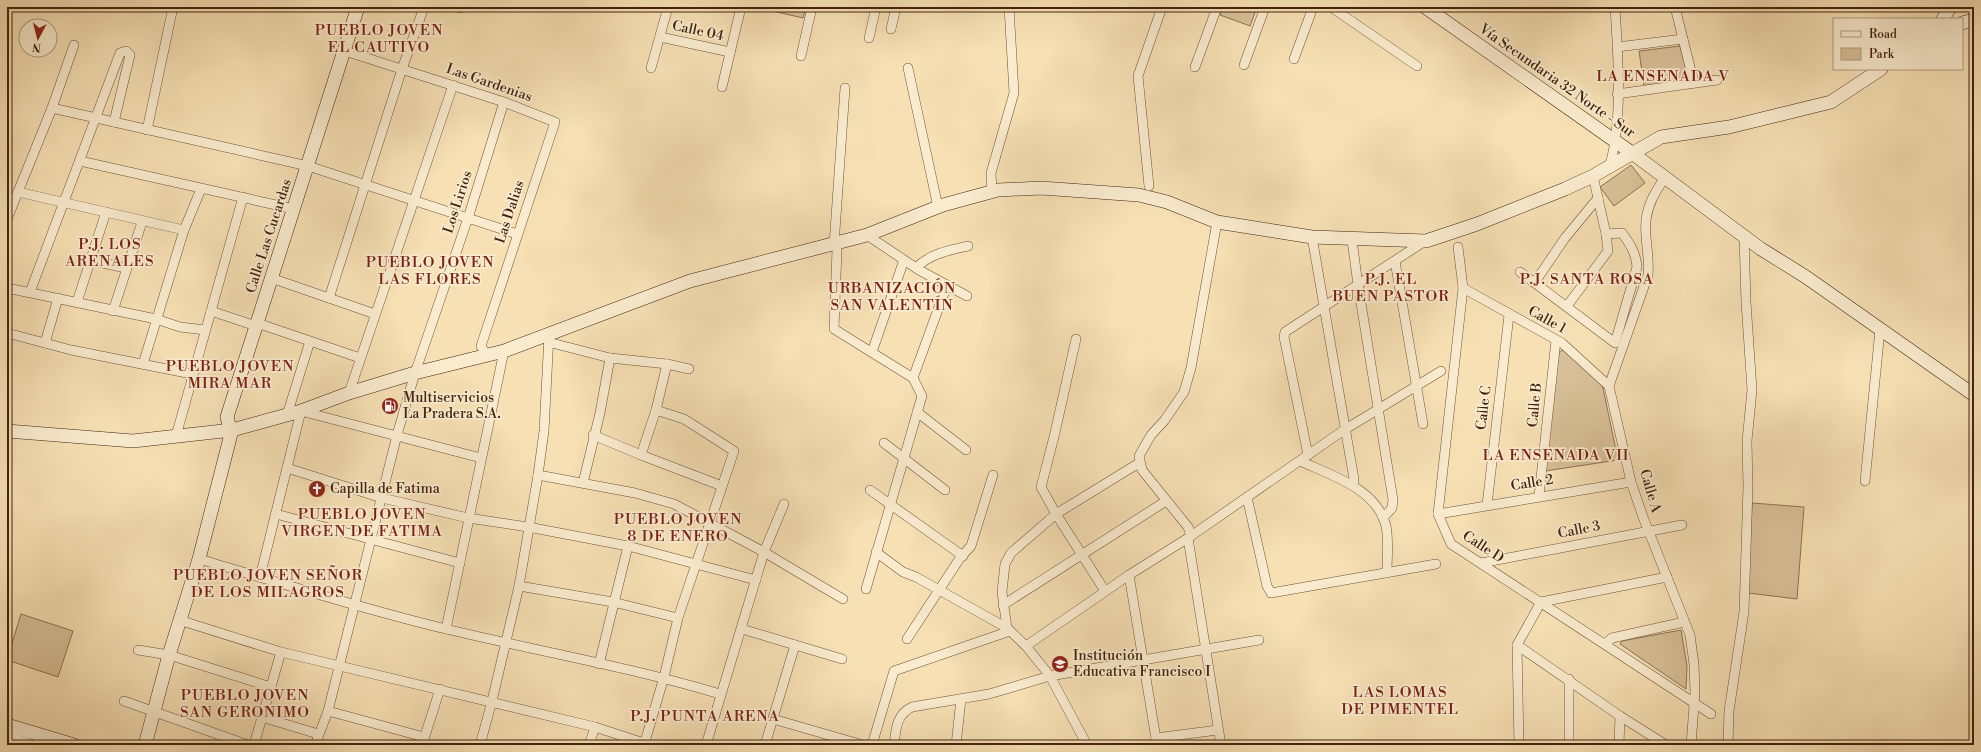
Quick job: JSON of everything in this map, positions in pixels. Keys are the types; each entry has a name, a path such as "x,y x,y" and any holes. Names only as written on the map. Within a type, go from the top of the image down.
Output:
{"street":[{"path":"147,130 173,7"},
{"name":"Calle Las Cucardas","path":"232,430 228,425 227,417 358,7"},
{"path":"329,298 402,69 424,7"},
{"path":"652,68 668,7"},
{"path":"722,87 741,7"},
{"path":"801,56 812,7"},
{"path":"869,38 876,7"},
{"path":"891,30 896,7"},
{"path":"992,191 991,173 1014,93 1009,7"},
{"path":"1149,186 1138,76 1162,7"},
{"path":"1195,68 1217,7"},
{"path":"1244,65 1265,7"},
{"path":"1294,59 1313,7"},
{"path":"1331,7 1417,66"},
{"name":"Vía Secundaria 32 Norte - Sur","path":"1425,7 1632,153 1744,237 1806,277 1974,395"},
{"path":"1610,165 1617,134 1617,47 1615,7"},
{"path":"1676,7 1694,83"},
{"path":"1944,18 1950,7"},
{"path":"1963,23 1974,20"},
{"name":"Calle 04","path":"660,38 730,52"},
{"path":"1617,47 1683,39"},
{"path":"7,219 52,108 74,44"},
{"path":"30,292 120,53 126,51 130,55 114,122"},
{"name":"Las Gardenias","path":"345,51 504,102 554,122"},
{"path":"908,68 938,207"},
{"path":"1308,455 1284,337 1289,329 1426,241 1477,224 1565,189 1593,176 1661,137 1729,127 1831,102 1879,70"},
{"path":"1617,94 1717,80"},
{"path":"349,393 452,85"},
{"path":"845,88 834,245 837,250 834,329 913,378 922,396 866,589"},
{"name":"Los Lirios","path":"315,745 318,734 328,712 397,435 415,373 468,218 504,102"},
{"path":"52,108 308,166 365,186 414,200 517,234"},
{"name":"Las Dalias","path":"487,356 481,346 554,122"},
{"path":"80,161 294,209"},
{"path":"1567,306 1608,251 1606,234 1593,176"},
{"path":"1610,386 1648,275 1650,262 1646,220 1653,196 1665,177"},
{"path":"7,431 134,441 232,430 301,411 349,393 415,373 487,356 549,339 690,281 834,245 867,235 938,207 992,191 1041,188 1139,195 1167,202 1217,222 1312,237 1352,240 1426,241"},
{"path":"143,364 184,230 201,189"},
{"path":"18,192 106,212 142,222 184,230"},
{"path":"176,436 192,374 243,198"},
{"path":"1535,282 1565,238 1598,198"},
{"path":"77,302 89,260 106,212"},
{"path":"113,311 142,222"},
{"path":"1217,222 1191,368 1184,392 1147,441 1139,456 1139,463 1142,470 1188,527 1205,649 1221,745"},
{"path":"1520,272 1615,343 1637,267 1637,259 1632,246 1622,233 1606,234"},
{"path":"867,235 916,268 967,296"},
{"path":"1312,237 1344,430 1354,479 1353,485"},
{"path":"1728,745 1729,711 1744,612 1748,487 1747,441 1752,390 1746,302 1744,237"},
{"path":"1352,240 1393,506 1389,513 1383,518"},
{"path":"916,268 921,262 942,252 968,246"},
{"name":"Calle D","path":"1458,247 1463,288 1438,514 1451,544 1606,643 1711,714"},
{"path":"89,260 126,268"},
{"path":"872,352 904,260"},
{"path":"1395,261 1424,424"},
{"path":"272,278 375,314"},
{"path":"913,378 947,285"},
{"path":"7,288 156,319 180,327 205,330"},
{"name":"Calle 1","path":"1463,288 1509,315 1562,343 1610,386"},
{"path":"45,343 58,298"},
{"path":"211,311 360,358"},
{"name":"Calle C","path":"1487,505 1509,315"},
{"path":"1865,481 1880,330"},
{"path":"7,333 71,350 192,374"},
{"path":"549,339 610,358 667,364 689,369"},
{"path":"480,745 519,586 538,476 544,432 549,339"},
{"path":"1076,339 1053,444 1041,485 1056,514 1105,591"},
{"name":"Calle B","path":"1539,496 1556,340"},
{"path":"288,415 310,341"},
{"path":"446,629 504,351"},
{"path":"583,483 610,358"},
{"path":"641,455 656,410 667,364"},
{"path":"1026,646 1129,574 1190,537 1344,430 1441,371"},
{"name":"Calle A","path":"1610,386 1631,482 1647,531 1690,635 1694,664 1695,703 1690,745"},
{"path":"179,620 282,652 492,701 595,727 646,744 678,618 734,451 684,419 656,410"},
{"path":"301,411 481,458"},
{"path":"260,577 301,411"},
{"path":"917,412 966,450"},
{"path":"146,745 169,654 199,559 232,430"},
{"path":"594,435 722,486"},
{"path":"884,443 945,490"},
{"path":"1300,461 1353,485 1377,508 1383,518 1386,528 1387,573"},
{"path":"1008,630 1003,606 1002,579 1005,564 1011,553 1056,514 1139,463"},
{"path":"287,468 382,498 468,518 528,527 628,546 756,580"},
{"path":"907,639 962,556 971,546 993,475"},
{"path":"538,476 635,493 674,504 764,552 843,600"},
{"name":"Calle 2","path":"1438,514 1539,496 1631,482"},
{"path":"870,490 962,556"},
{"path":"1247,497 1267,586 1271,593 1436,564"},
{"path":"1003,606 1081,554 1166,501"},
{"path":"706,745 720,694 742,629 764,552 784,504"},
{"path":"276,514 460,564"},
{"name":"Calle 3","path":"1481,563 1682,524"},
{"path":"599,664 613,602 628,546"},
{"path":"876,552 903,572 939,590 1008,630 1026,646 1050,676 1087,745"},
{"path":"199,559 355,605 446,629 599,664 664,677 720,694"},
{"path":"1129,574 1157,742 1218,730"},
{"path":"1518,745 1517,645 1541,602 1667,578"},
{"path":"519,586 613,602 678,618"},
{"path":"1606,643 1612,638 1684,622"},
{"path":"742,629 842,659"},
{"path":"872,745 894,671 1008,630"},
{"path":"894,745 898,720 908,709 912,707 989,694 1050,676 1259,640"},
{"path":"765,745 795,645"},
{"path":"1517,645 1620,716 1666,745"},
{"path":"138,650 169,654 271,687"},
{"path":"254,745 282,652"},
{"path":"1568,679 1569,745"},
{"path":"328,712 423,741 440,689"},
{"path":"956,745 961,699"},
{"path":"124,701 154,713 248,745"},
{"path":"1619,745 1620,716"},
{"path":"262,717 318,734"},
{"path":"773,719 863,745"},
{"path":"7,724 74,745"},
{"path":"589,745 595,727"},
{"path":"7,738 28,745"}],"green space":[{"path":"755,7 806,7 803,18"},
{"path":"1223,7 1257,7 1250,26 1220,15"},
{"path":"1680,46 1688,76 1686,81 1644,86 1639,51"},
{"path":"1631,165 1645,183 1614,206 1600,187"},
{"path":"1563,350 1602,383 1618,460 1545,471 1559,352"},
{"path":"1752,503 1804,507 1797,599 1748,593"},
{"path":"21,614 73,631 58,677 7,660"},
{"path":"1681,630 1687,666 1686,689 1620,644 1622,641"}],"place":[{"name":"Multiservicios La Pradera S.A.","path":"390,406"},
{"name":"Capilla de Fatima","path":"317,489"},
{"name":"Institución Educativa Francisco I","path":"1060,664"}],"district":[{"name":"PUEBLO JOVEN EL CAUTIVO","path":"379,38"},
{"name":"LA ENSENADA V","path":"1663,76"},
{"name":"P.J. LOS ARENALES","path":"110,252"},
{"name":"PUEBLO JOVEN LAS FLORES","path":"430,270"},
{"name":"P.J. SANTA ROSA","path":"1587,279"},
{"name":"P.J. EL BUEN PASTOR","path":"1391,288"},
{"name":"URBANIZACIÓN SAN VALENTÍN","path":"892,296"},
{"name":"PUEBLO JOVEN MIRA MAR","path":"230,374"},
{"name":"LA ENSENADA VII","path":"1556,455"},
{"name":"PUEBLO JOVEN VIRGEN DE FATIMA","path":"362,522"},
{"name":"PUEBLO JOVEN 8 DE ENERO","path":"678,528"},
{"name":"PUEBLO JOVEN SEÑOR DE LOS MILAGROS","path":"268,584"},
{"name":"LAS LOMAS DE PIMENTEL","path":"1400,700"},
{"name":"PUEBLO JOVEN SAN GERONIMO","path":"245,704"},
{"name":"P.J. PUNTA ARENA","path":"705,716"}]}
